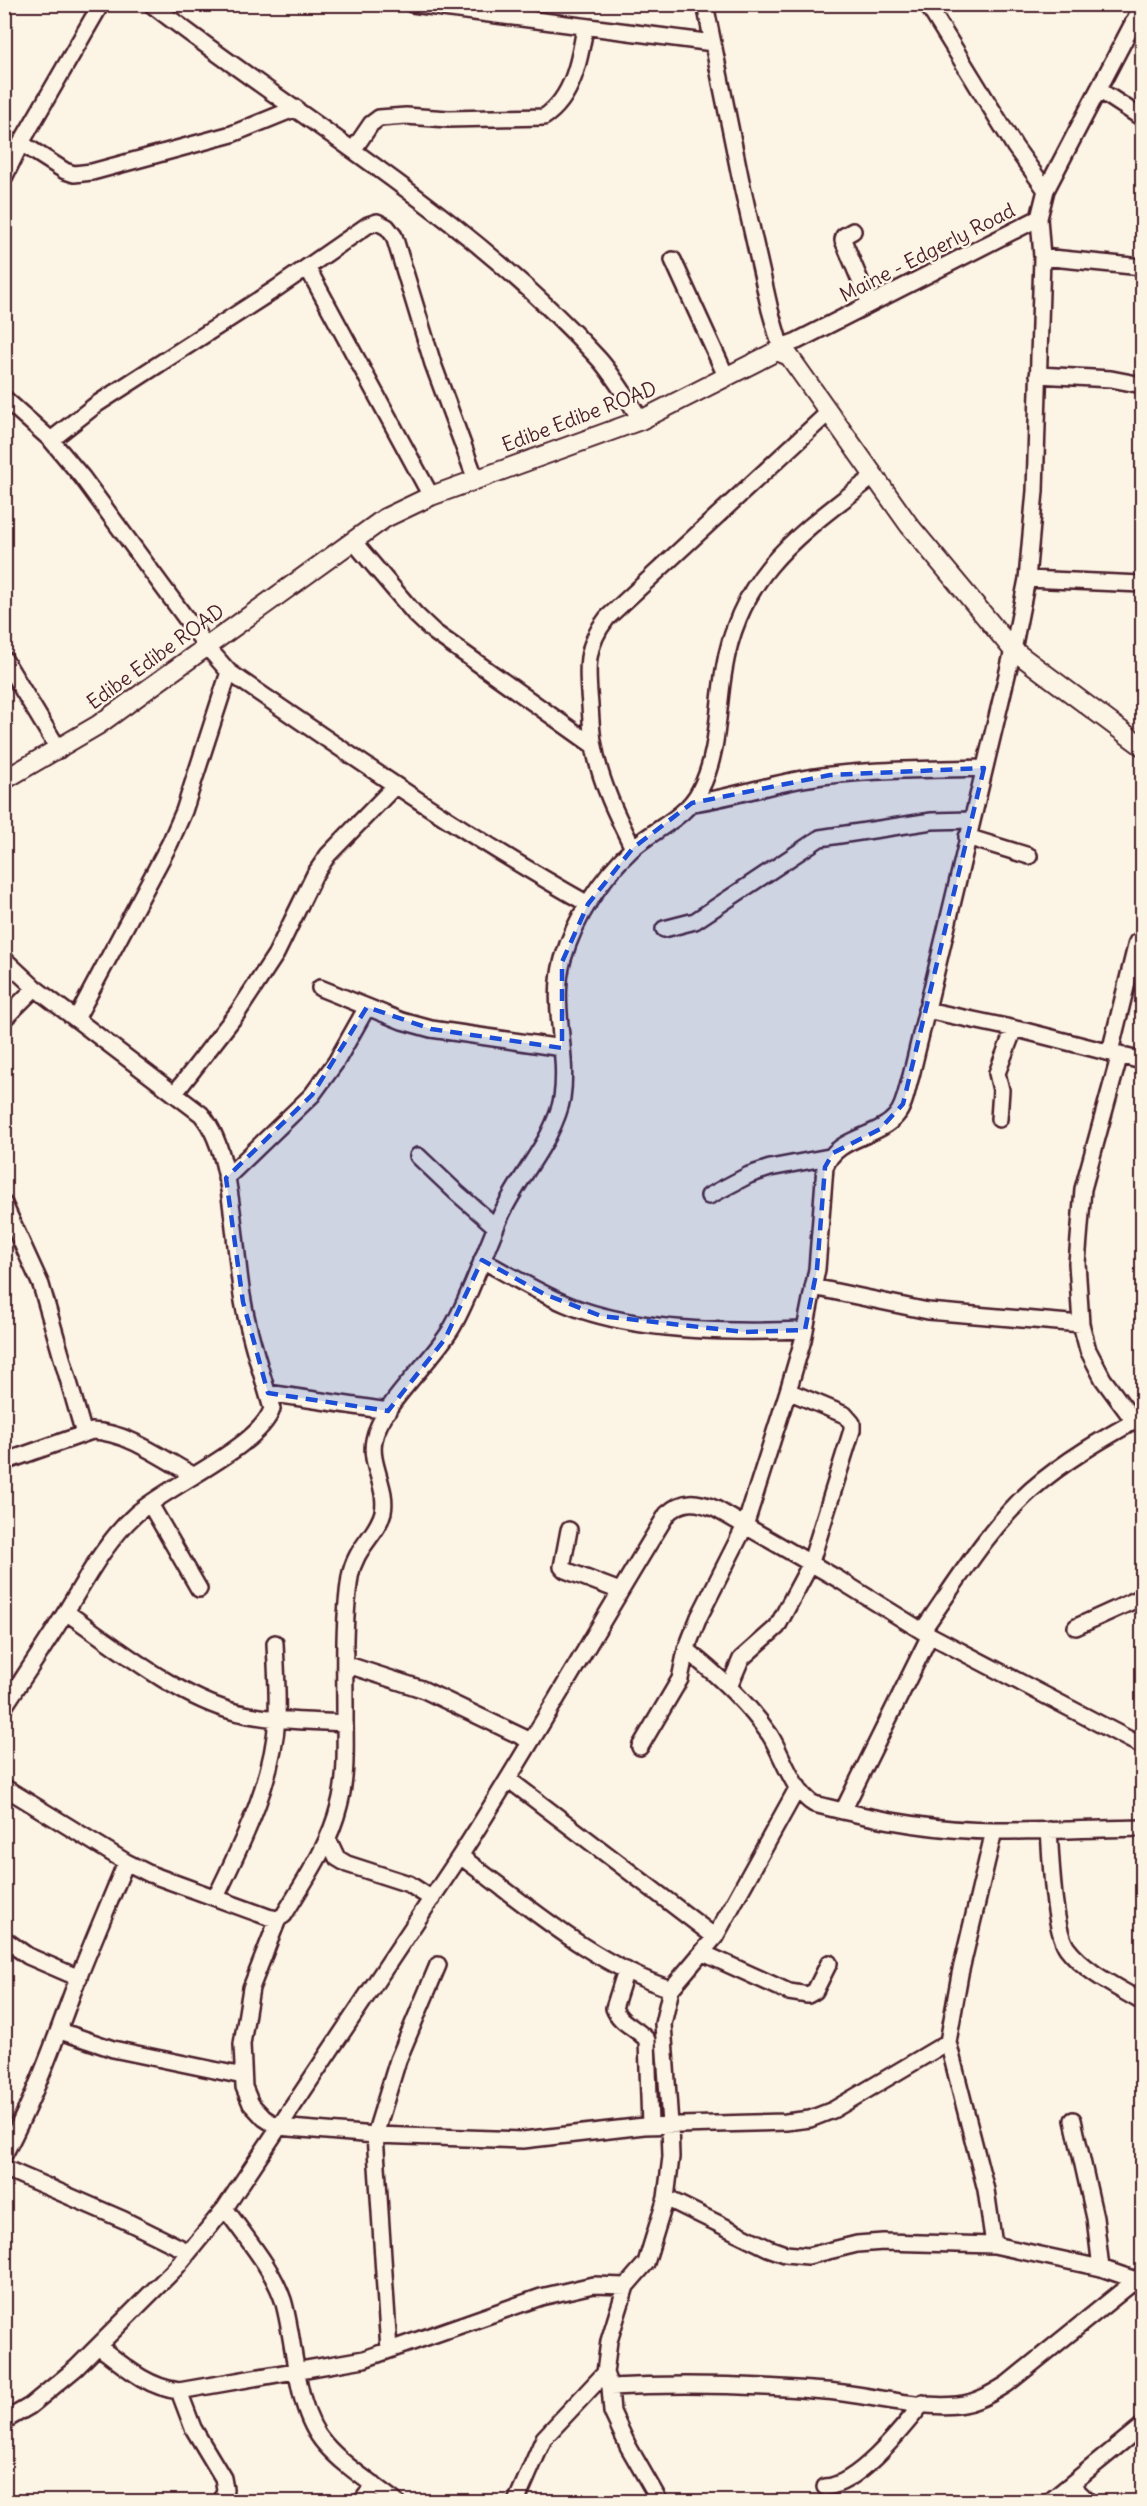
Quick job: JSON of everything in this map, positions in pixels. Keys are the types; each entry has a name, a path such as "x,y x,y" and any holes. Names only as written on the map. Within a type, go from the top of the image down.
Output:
{"main road":[{"name":"Edibe Edibe ROAD","path":"4,780 59,750 98,725 385,518 431,496 641,420 782,349"},
{"path":"782,349 909,525 1013,650 1143,746"}],"street":[{"path":"4,178 10,154 21,143 101,4"},
{"path":"151,4 208,48 354,149 505,268 598,358 641,420"},
{"path":"412,4 713,43"},
{"path":"705,4 742,186 770,310 782,349"},
{"path":"927,4 1015,147 1046,189"},
{"name":"Maine - Edgerly Road","path":"782,349 1039,218 1046,189 1143,6"},
{"path":"354,149 371,124 379,118 406,116 448,119 544,117 557,106 568,90 581,52 585,27"},
{"path":"1099,90 1143,118"},
{"path":"21,143 65,171 74,174 92,172 232,134 296,108"},
{"path":"640,1747 680,1679 686,1650 699,1617 745,1526 788,1392 805,1330 813,1287 825,1167 829,1157 841,1147 880,1129 897,1116 911,1076 1013,650 1026,579 1035,491 1042,257 1039,218"},
{"path":"51,440 97,404 368,225 377,222 387,227 394,236 433,364 476,480"},
{"path":"853,231 844,236 843,240 870,304"},
{"path":"1042,257 1143,267"},
{"path":"673,260 726,376"},
{"path":"307,267 431,496"},
{"path":"1038,375 1111,379 1143,385"},
{"path":"4,398 51,440 82,477 207,647 229,672 395,786 526,870 588,904"},
{"path":"633,848 614,810 594,746 587,670 589,651 600,627 624,601 828,413"},
{"path":"874,476 801,534 760,578 736,618 729,640 709,768 699,792 692,802 633,848 588,904 562,962 559,1006 562,1100 558,1114 547,1138 520,1179 496,1227 453,1326 388,1411 374,1438 373,1454 384,1506 381,1519 359,1550 352,1567 345,1664 342,1794 328,1839 292,1900 278,1919 251,1988 242,2044 243,2076 244,2087 251,2104 264,2118 278,2127 375,2135 523,2140 650,2125 810,2119 833,2110 948,2042"},
{"path":"353,541 415,614 434,632 594,746"},
{"path":"1026,579 1143,584"},
{"path":"4,660 59,750"},
{"path":"76,1019 170,843 184,811 229,672"},
{"path":"692,802 830,775 984,768"},
{"path":"175,1093 238,1012 276,954 315,874 328,855 395,786"},
{"path":"664,929 695,921 820,838 932,821 971,820"},
{"path":"967,837 1029,856"},
{"path":"843,1812 926,1633 982,1544 1030,1491 1064,1465 1138,1419 1104,1379 1088,1350 1081,1324 1077,1263 1083,1189 1115,1053 1137,942"},
{"path":"4,959 35,988 175,1093 210,1124 218,1139 226,1178 243,1302 272,1408 263,1425 213,1463 150,1504 118,1533 95,1563 4,1707"},
{"path":"4,1019 35,988"},
{"path":"320,988 431,1029 562,1048"},
{"path":"226,1178 312,1095 336,1062 367,1007"},
{"path":"926,1010 1143,1061"},
{"path":"999,1119 1001,1090 997,1073 1014,1029"},
{"path":"418,1156 496,1227"},
{"path":"709,1197 749,1175 770,1168 829,1157"},
{"path":"4,1203 42,1285 84,1434"},
{"path":"482,1260 544,1294 601,1316 668,1326 744,1332 805,1330"},
{"path":"813,1287 928,1311 1081,1324"},
{"path":"729,1688 741,1659 777,1627 810,1565 852,1430 852,1424 845,1415 788,1392"},
{"path":"268,1393 388,1411"},
{"path":"6,1456 84,1434 105,1431 122,1437 193,1475"},
{"path":"4,2421 30,2406 76,2368 189,2253 225,2208 460,1856 667,1514 675,1507 685,1502 701,1503 716,1509 926,1633 1143,1746"},
{"path":"150,1504 199,1589"},
{"path":"569,1530 562,1567 620,1591"},
{"path":"1076,1627 1143,1597"},
{"path":"66,1612 191,1694 235,1712 277,1719 345,1723"},
{"path":"216,1897 258,1805 266,1776 277,1719 275,1643"},
{"path":"686,1650 715,1672 748,1705 771,1737 806,1800 814,1804 843,1812 901,1822 994,1831 1143,1828"},
{"path":"345,1664 422,1689 531,1741"},
{"path":"508,1779 715,1937"},
{"path":"4,1787 126,1862 150,1874 278,1919"},
{"path":"660,2502 628,2446 612,2412 608,2380 609,2341 626,2286 646,2263 666,2198 670,2124 663,2036 671,1989 715,1937 798,1787"},
{"path":"1048,1830 1060,1932 1067,1948 1084,1965 1143,2002"},
{"path":"994,1831 960,1974 948,2042 986,2190 994,2245"},
{"path":"328,1839 337,1858 347,1864 409,1884 432,1899"},
{"path":"460,1856 582,1945 626,1970 671,1989"},
{"path":"4,2155 20,2125 60,2031 126,1862"},
{"path":"4,1939 13,1943 28,1956 79,1978"},
{"path":"703,1953 789,1992 808,1995 815,1991 829,1963"},
{"path":"389,2350 375,2135 398,2060 438,1965"},
{"path":"626,1970 614,2008 621,2020 641,2032 647,2040 650,2125"},
{"path":"60,2031 113,2049 243,2076"},
{"path":"1072,2120 1095,2218 1101,2268"},
{"path":"4,2168 124,2220 189,2253"},
{"path":"666,2198 768,2248 785,2254 808,2256 857,2244 883,2242 994,2245 1139,2277"},
{"path":"225,2208 277,2284 286,2311 296,2371 315,2429 324,2444 396,2502"},
{"path":"516,2502 544,2438 608,2380 824,2391 956,2405 984,2398 1007,2384 1139,2277"},
{"path":"98,2346 157,2387 178,2391 364,2359 541,2297 593,2285 626,2286"},
{"path":"178,2391 193,2428 223,2478 225,2488 222,2502"},
{"path":"825,2487 843,2482 879,2453 923,2403"},
{"path":"1049,2502 1143,2426"},
{"path":"361,2502 374,2485"},
{"path":"1071,2485 1089,2502"}],"highlighted area":[{"path":"984,768 903,1104 880,1129 833,1153 825,1167 817,1269 805,1330 744,1332 601,1316 544,1294 482,1260 445,1339 388,1411 268,1393 243,1302 226,1178 312,1095 367,1007 431,1029 562,1048 562,962 588,904 633,848 692,803 830,775"}]}
